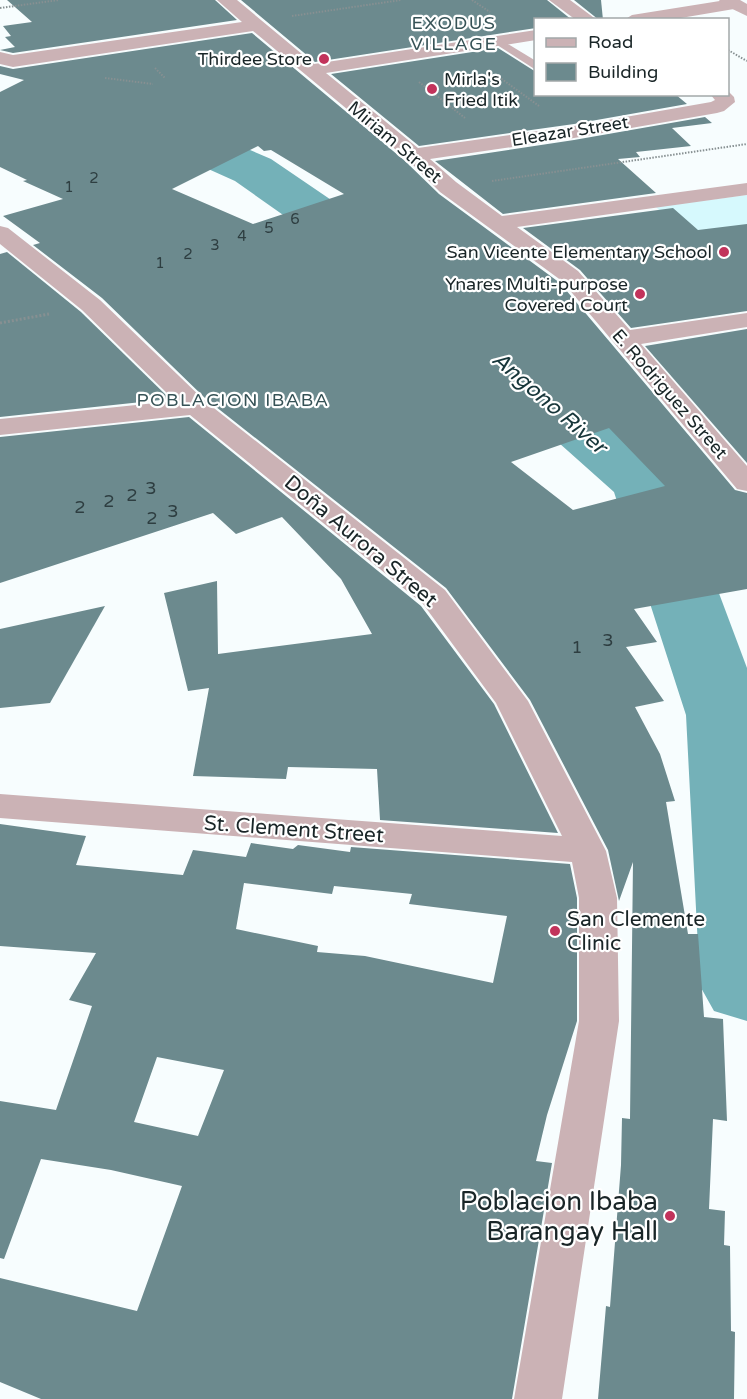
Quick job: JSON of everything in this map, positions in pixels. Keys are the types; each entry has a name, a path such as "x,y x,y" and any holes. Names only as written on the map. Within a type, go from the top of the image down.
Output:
{"street":[{"name":"Miriam Street","path":"226,0 414,155 448,187 570,276"},
{"path":"558,0 586,18"},
{"path":"646,18 736,5"},
{"path":"0,57 13,61 254,24"},
{"path":"309,70 534,35"},
{"name":"Eleazar Street","path":"414,155 574,132 717,107 722,98"},
{"path":"498,223 747,189"},
{"name":"Doña Aurora Street","path":"0,233 91,305 196,407 334,514 434,597 511,701 588,851 598,898 599,1021 538,1399"},
{"name":"E. Rodriguez Street","path":"570,276 747,483"},
{"path":"622,339 747,320"},
{"path":"0,427 196,407"},
{"name":"St. Clement Street","path":"0,806 588,851"}],"lane":[{"path":"498,40 534,66"}],"path":[{"path":"0,8 59,0"},
{"path":"254,24 401,0"},
{"path":"457,47 574,132"},
{"path":"729,51 747,61"},
{"path":"388,58 496,143"},
{"path":"448,187 747,144"},
{"path":"0,324 91,305"}],"shaded area":[{"name":"San Vicente Elementary School","path":"747,195 747,298 656,207"}],"building":[{"path":"7,0 215,0 237,20 13,53 0,50 15,47 5,37 11,36 3,26 32,22"},
{"path":"241,0 547,0 570,18 534,18 534,28 315,62"},
{"path":"574,0 601,0 603,18 596,18"},
{"path":"252,33 405,161 439,194 560,283 735,490 747,493 747,589 634,609 657,642 626,647 664,701 635,707 660,754 675,801 666,802 688,934 698,934 704,1017 723,1019 727,1121 713,1119 709,1209 725,1211 724,1245 730,1246 731,1331 735,1332 734,1399 598,1399 606,1306 610,1307 621,1165 622,1118 630,1119 633,862 619,901 608,850 530,700 446,588 206,399 102,298 33,245 40,243 3,216 63,199 23,181 27,180 0,167 0,92 24,80 0,74 0,66 13,69","holes":["258,146 264,151 271,150 344,194 253,224 172,189","609,428 665,486 573,510 511,462"]},
{"path":"498,48 534,71 534,96 677,96 687,104 574,124 419,146 331,74"},
{"path":"705,117 712,123 672,128 691,146 636,152 640,157 618,159 656,193 503,214 435,161 574,140"},
{"path":"673,208 698,230 747,224 747,311 631,328 580,270 523,228"},
{"path":"7,252 81,312 170,399 0,417 0,254"},
{"path":"747,329 747,463 645,346"},
{"path":"189,417 421,606 494,704 558,833 380,820 377,769 288,767 286,779 193,776 209,688 188,691 164,593 217,581 218,654 372,634 341,579 282,517 236,534 213,513 0,583 0,437"},
{"path":"105,606 50,703 0,708 0,629"},
{"path":"0,824 86,836 76,865 183,875 193,850 246,857 251,843 293,849 298,845 350,852 351,847 570,864 577,898 577,1021 547,1115 536,1161 552,1163 512,1399 41,1399 0,1382 0,1278 137,1311 182,1186 111,1170 41,1159 4,1259 0,1258 0,1101 56,1110 92,1006 69,1000 96,953 0,946","holes":["244,883 332,894 334,886 412,894 409,904 507,916 493,983 365,956 317,952 318,946 236,929","157,1057 224,1070 198,1136 134,1122"]}],"waterway":[{"name":"Angono River","path":"0,108 125,114 253,170 396,269"},
{"name":"Angono River","path":"506,364 645,484 725,715 747,986"}],"place":[{"name":"Thirdee Store","path":"324,59"},
{"name":"Mirla's Fried Itik","path":"432,89"},
{"name":"San Vicente Elementary School","path":"724,252"},
{"name":"Ynares Multi-purpose Covered Court","path":"640,294"},
{"name":"San Clemente Clinic","path":"555,931"},
{"name":"Poblacion Ibaba Barangay Hall","path":"670,1216"}],"district":[{"name":"EXODUS VILLAGE","path":"454,33"},
{"name":"POBLACION IBABA","path":"233,400"}]}
